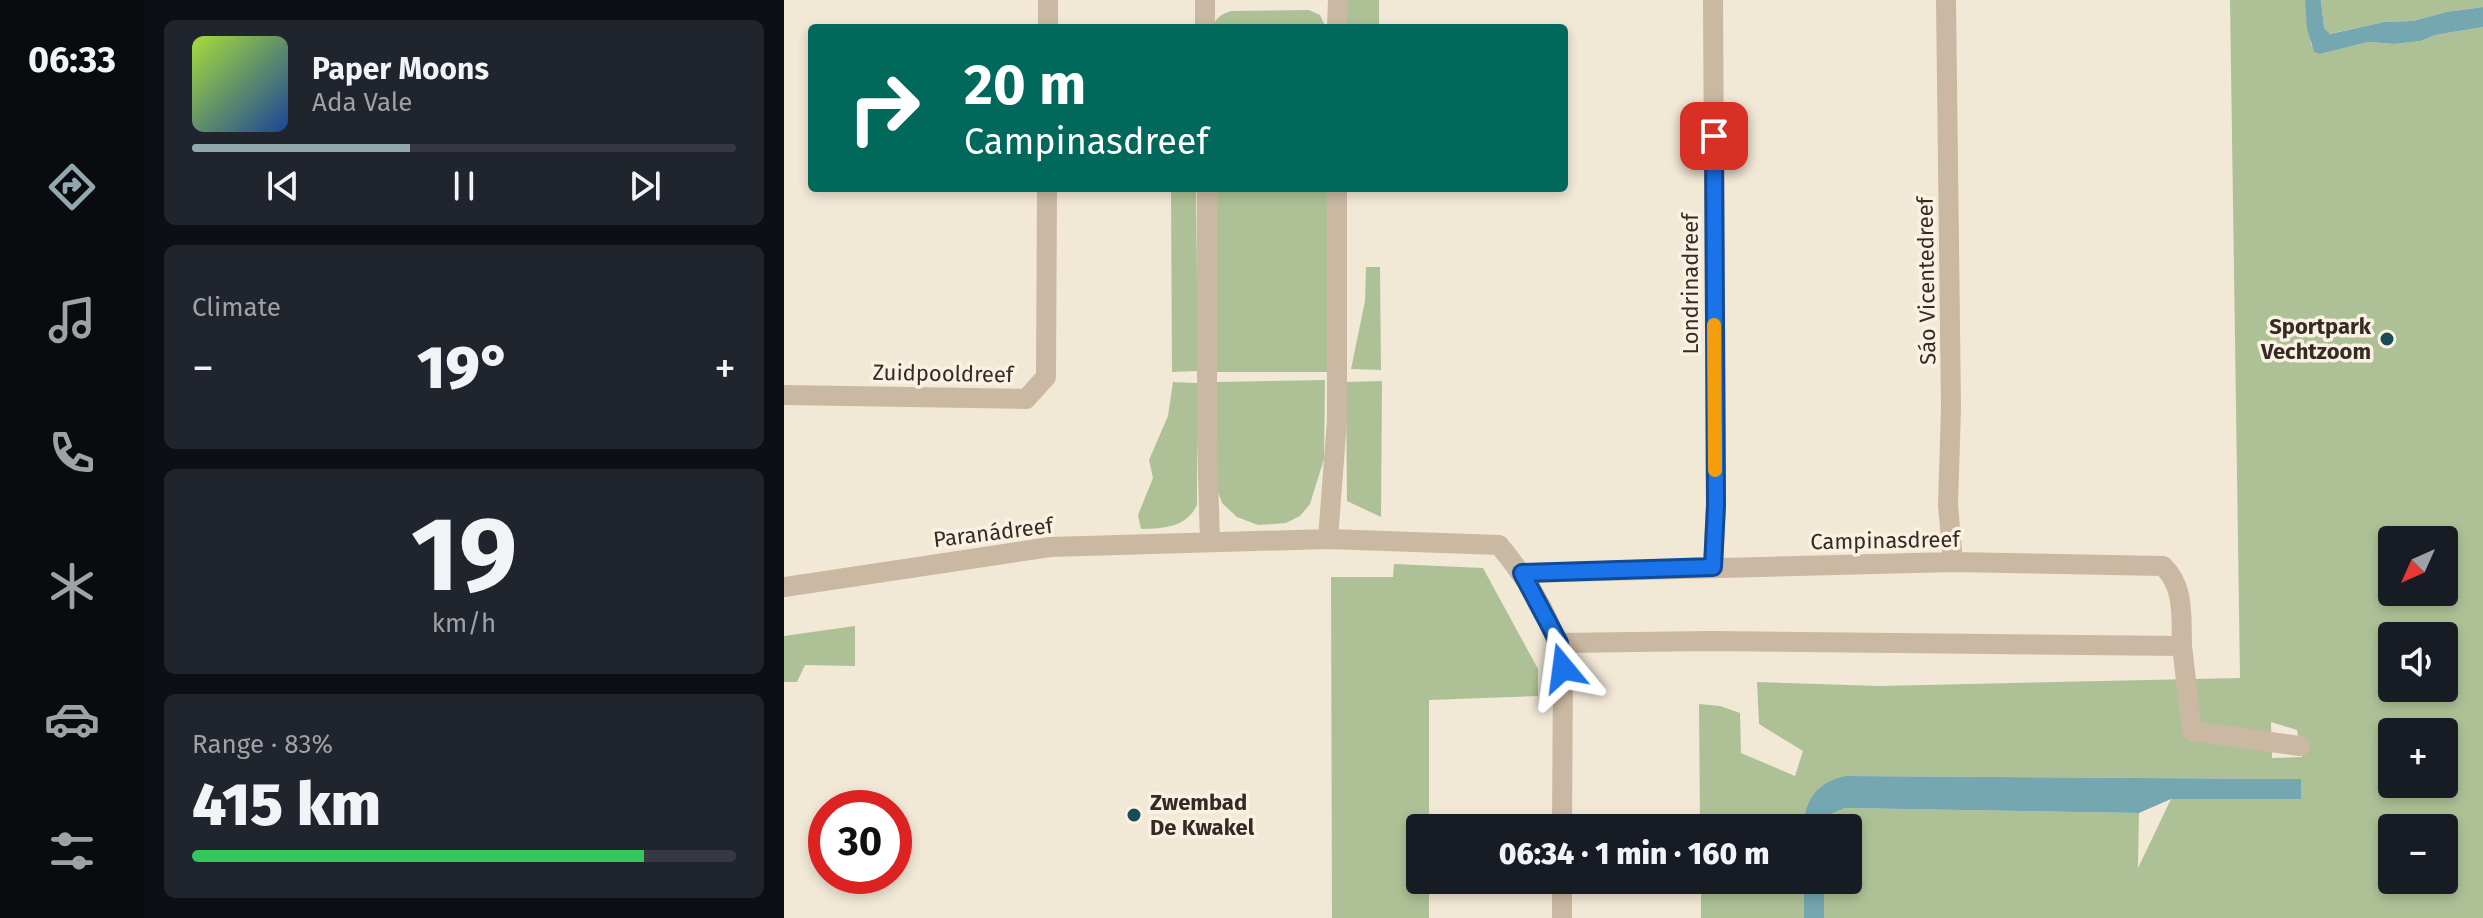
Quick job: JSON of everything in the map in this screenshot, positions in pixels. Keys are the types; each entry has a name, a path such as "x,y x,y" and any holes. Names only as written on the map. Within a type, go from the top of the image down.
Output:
{"street":[{"path":"1048,0 1048,24"},
{"path":"1205,0 1205,24"},
{"path":"1337,24 1338,0"},
{"name":"Londrinadreef","path":"1713,0 1716,505 1713,567"},
{"name":"Sáo Vicentedreef","path":"1946,0 1951,393 1948,505 1953,562"},
{"name":"Zuidpooldreef","path":"784,395 1026,399 1046,377 1047,192"},
{"path":"1207,192 1210,542"},
{"path":"1328,539 1337,420 1337,192"},
{"name":"Paranádreef","path":"784,587 1050,547 1328,539 1499,545 1522,573 1559,643 1563,668 1562,814"},
{"name":"Campinasdreef","path":"1522,573 1953,562 2163,566 2173,576 2179,591 2192,731 2300,746"},
{"path":"1559,643 1711,641 2182,646"},
{"path":"1562,894 1562,918"}],"green space":[{"path":"1344,0 1379,0 1379,24 1344,24"},
{"path":"2230,0 2305,0 2311,45 2320,54 2368,42 2395,44 2421,41 2435,35 2483,27 2483,918 1824,918 1824,894 1862,894 1862,814 1832,814 1845,808 2139,813 2138,868 2171,799 2301,798 2301,779 1846,776 1809,814 1700,814 1699,704 1720,706 1740,713 1741,753 1795,776 1803,751 1759,724 1757,682 1880,686 2240,678","holes":["2271,722 2297,730 2302,757 2272,758"]},
{"path":"2321,0 2483,0 2483,7 2329,34 2324,28"},
{"path":"1309,10 1320,15 1324,24 1215,24 1219,17 1231,11"},
{"path":"1171,192 1196,192 1198,371 1172,372"},
{"path":"1215,192 1327,192 1327,372 1215,372"},
{"path":"1366,267 1380,267 1381,370 1351,369 1365,301"},
{"path":"1325,380 1324,459 1310,504 1300,516 1286,523 1258,525 1237,517 1222,503 1216,486 1216,382"},
{"path":"1382,381 1381,517 1347,501 1346,382"},
{"path":"1173,382 1197,383 1197,505 1181,522 1141,529 1138,515 1153,478 1149,460 1168,416"},
{"path":"1394,564 1483,568 1538,669 1538,696 1429,700 1429,814 1406,814 1406,894 1429,894 1429,918 1332,918 1331,577 1393,577"},
{"path":"855,626 855,666 805,665 797,682 784,682 784,636"},
{"path":"1701,894 1804,894 1804,918 1701,918"}],"water":[{"path":"2305,0 2321,0 2324,28 2330,34 2384,22 2413,21 2483,7 2483,27 2435,35 2421,41 2395,44 2368,42 2320,54 2314,52 2307,29"},
{"path":"1846,776 2301,779 2301,799 2171,799 2139,813 1845,808 1832,814 1806,814 1814,793"},
{"path":"1804,894 1824,894 1824,918 1804,918"}],"slow traffic":[{"path":"1714,325 1715,470"}],"place":[{"name":"Sportpark Vechtzoom","path":"2387,339"},
{"name":"Zwembad De Kwakel","path":"1134,815"}],"route":[{"path":"1563,668 1559,643 1522,573 1713,567 1716,505 1714,136"}]}
